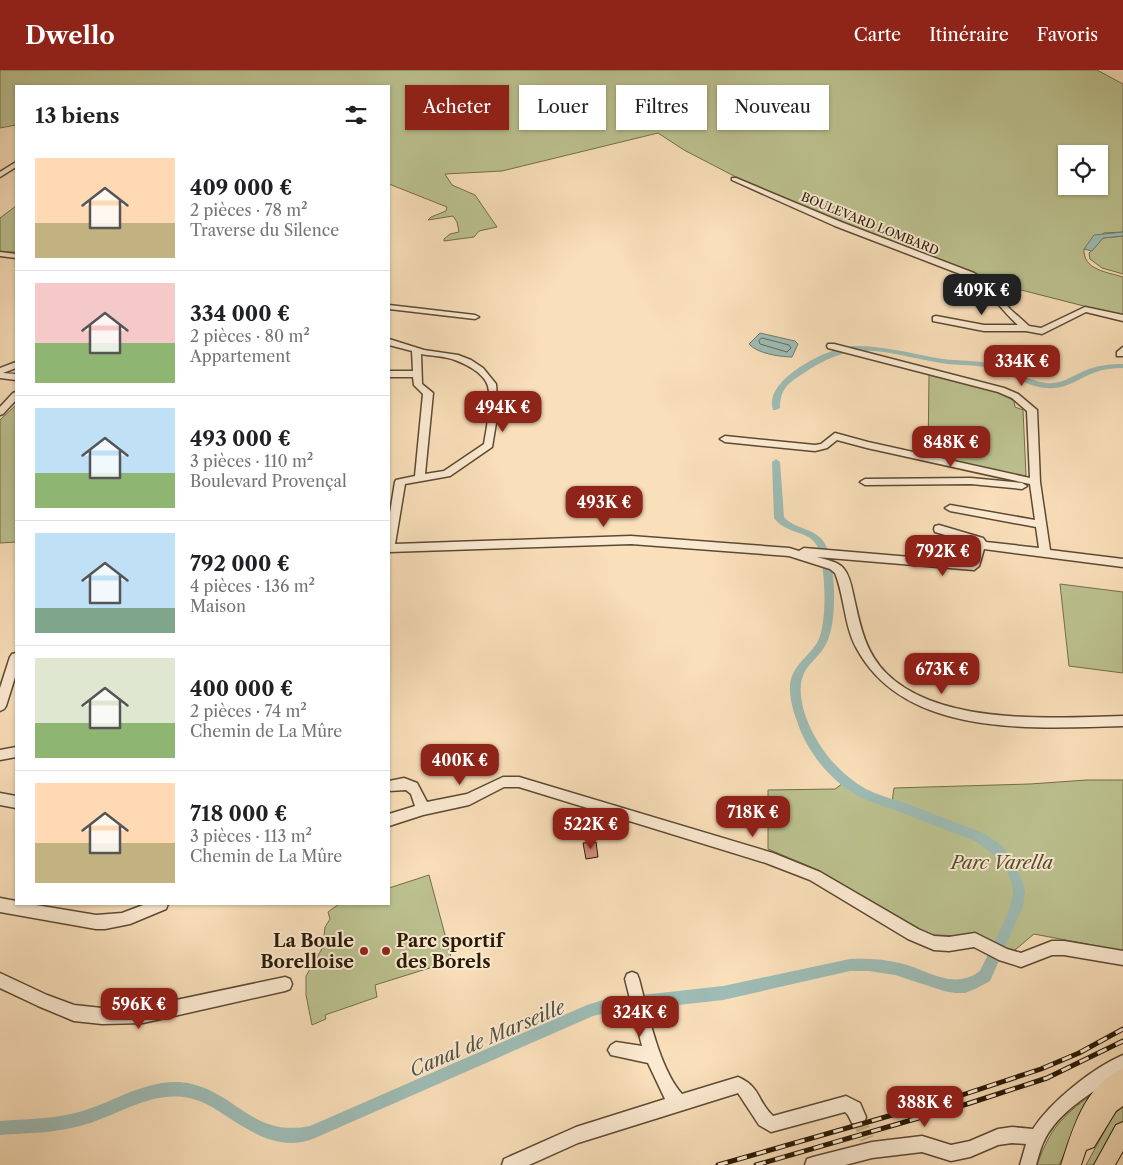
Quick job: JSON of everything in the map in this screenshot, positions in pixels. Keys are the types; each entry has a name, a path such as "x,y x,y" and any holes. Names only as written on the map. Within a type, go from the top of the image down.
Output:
{"main road":[{"path":"1073,1165 1092,1107 1108,1089 1123,1079"},
{"path":"1073,1165 1109,1104 1123,1094"},
{"path":"1104,1165 1123,1132"}],"street":[{"path":"0,175 15,165"},
{"name":"BOULEVARD LOMBARD","path":"734,179 838,224 981,280 1007,311 1026,328"},
{"path":"0,254 15,256"},
{"path":"390,307 475,317"},
{"path":"936,319 984,328 1026,328 1042,331 1085,309 1123,318"},
{"path":"390,342 416,350 455,357 468,362 480,370 492,384 493,411 489,445 447,474 400,482 390,541"},
{"path":"832,346 979,384 1015,396 1032,410 1036,485 1045,553"},
{"path":"416,350 418,385 428,393 420,479"},
{"path":"0,371 15,364"},
{"path":"390,374 417,374"},
{"path":"0,375 15,377"},
{"path":"0,412 15,396"},
{"path":"725,439 815,448 824,446 836,436 866,445 904,452 1036,485"},
{"path":"865,482 972,480 1036,485"},
{"path":"950,508 1040,524"},
{"path":"939,529 979,541 983,545 1123,563"},
{"path":"390,548 631,540 789,552 814,556 840,571 843,577 853,626 862,649 888,683 928,705 985,719 1025,723 1123,721"},
{"path":"814,556 831,553 974,566 980,546 983,545"},
{"path":"0,706 15,660"},
{"path":"0,755 15,752"},
{"path":"390,820 424,808 469,799 503,782 520,782 768,857 815,876 898,925 934,943 949,944 974,940 984,943 1004,955 1021,960 1043,950 1064,948 1123,958"},
{"path":"390,786 400,783 412,785 416,789 424,808"},
{"path":"0,800 15,802"},
{"path":"0,905 111,923 125,920 159,905"},
{"path":"632,979 655,1058 671,1097 678,1102"},
{"path":"0,980 43,1001 74,1013 102,1016 143,1014 285,984"},
{"path":"616,1050 644,1054 655,1058"},
{"path":"1028,1165 1036,1137 1049,1119 1077,1094 1123,1063"},
{"path":"510,1165 576,1135 738,1085 744,1086 759,1114 772,1124 846,1104 854,1108 858,1117"},
{"path":"814,1165 870,1145 922,1144 951,1153 970,1149 998,1138 1012,1135 1036,1137"}],"green space":[{"path":"0,70 1097,70 1123,84 1123,232 1104,233 1084,249 1087,262 1092,266 1123,277 1123,316 986,281 761,190 684,150 658,133 502,171 445,174 452,185 475,195 497,227 479,231 474,237 444,241 450,234 459,232 457,222 453,216 428,220 446,211 447,207 390,184 390,85 15,85 15,125 0,128"},
{"path":"15,207 15,252 0,252 0,218"},
{"path":"1123,236 1123,274 1102,268 1090,259 1089,253 1103,238"},
{"path":"929,375 1001,393 1014,401 1015,407 1023,410 1026,475 1022,477 928,456"},
{"path":"15,406 15,542 0,543 0,420"},
{"path":"1060,584 1123,592 1123,673 1069,666"},
{"name":"Parc Varella","path":"1087,780 1123,780 1123,951 1034,934 1009,955 966,936 934,935 922,930 818,870 768,849 768,790 835,789 846,781 862,792 892,803 894,788 1030,784"},
{"name":"Parc sportif des Borels","path":"429,875 452,961 375,985 377,997 325,1015 326,1019 312,1025 306,995 306,976 323,947 325,927 330,919 328,912 338,905 390,905 390,888"},
{"path":"1091,1095 1059,1165 1037,1165 1052,1133 1064,1117"},
{"path":"1123,1107 1123,1125 1095,1165 1086,1165 1114,1114"}],"water":[{"path":"1123,232 1123,236 1103,238 1092,251 1084,249 1094,235"},
{"path":"760,333 795,341 798,344 792,357 769,354 752,347 749,344"}],"building":[{"path":"596,842 598,857 586,859 583,843"}],"waterway":[{"name":"Canal de Marseille","path":"776,408 778,391 798,373 835,352 852,348 884,350 942,361 991,366 1029,381 1048,386 1064,384 1090,371 1123,366"},
{"name":"Canal de Marseille","path":"0,1128 73,1121 152,1092 177,1089 204,1095 266,1131 284,1136 299,1135 310,1133 592,1010 606,1006 723,993 850,965 882,966 911,973 944,985 955,986 975,983 985,976 1017,906 1019,892 1016,880 1006,860 996,848 979,837 862,792 839,775 819,753 804,727 799,713 796,680 802,667 822,643 827,630 829,621 827,571 824,552 818,540 808,533 783,523 779,518 776,462"}],"tunnel":[{"path":"858,1117 867,1139"}],"railway":[{"path":"718,1165 962,1095 1041,1069 1079,1053 1123,1029"},
{"path":"756,1165 967,1104 1047,1078 1123,1041"}],"place":[{"name":"La Boule Borelloise","path":"364,951"},
{"name":"Parc sportif des Borels","path":"386,951"}]}
